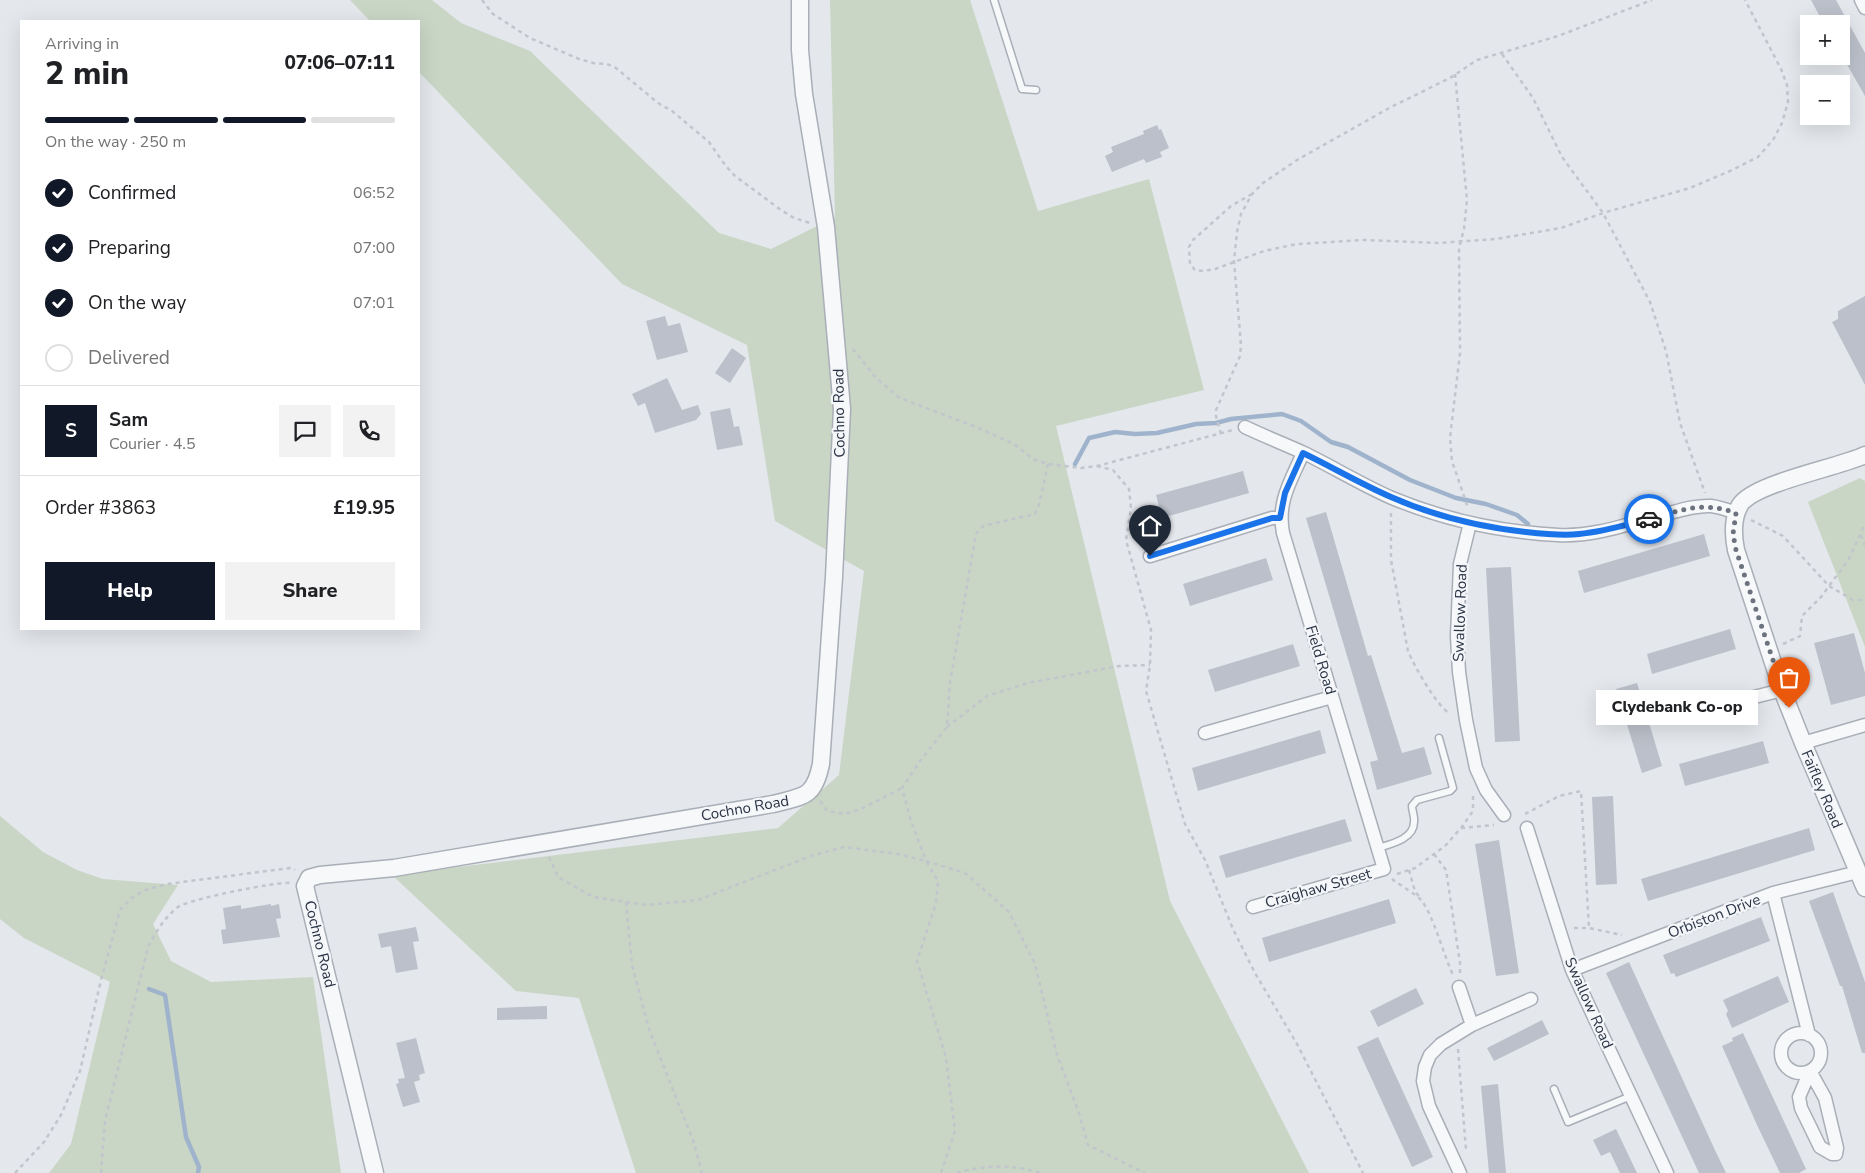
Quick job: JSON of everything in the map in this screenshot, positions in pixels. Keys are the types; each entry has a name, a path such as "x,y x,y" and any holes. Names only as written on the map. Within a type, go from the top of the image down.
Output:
{"street":[{"name":"Cochno Road","path":"375,1173 307,882 320,875 394,868 773,804 808,794 817,780 820,764 841,458 842,409 826,227 804,94 800,50 800,0"},
{"path":"1860,0 1865,8"},
{"path":"1245,427 1303,453 1391,497 1427,511 1470,524 1558,535 1577,535 1605,531 1691,507 1710,506 1725,508 1736,513 1748,496 1767,486 1825,470 1865,455"},
{"name":"Field Road","path":"1303,453 1285,493 1280,518 1384,869"},
{"name":"Faifley Road","path":"1736,513 1733,534 1736,550 1782,690 1863,881"},
{"path":"1150,556 1272,518 1280,518"},
{"name":"Swallow Road","path":"1470,524 1460,564 1457,619 1459,672 1466,720 1478,773 1501,820"},
{"path":"1678,716 1782,690"},
{"path":"1205,734 1332,697"},
{"path":"1803,743 1865,725"},
{"name":"Swallow Road","path":"1527,828 1572,970 1667,1173"},
{"name":"Craighaw Street","path":"1253,908 1384,869"},
{"name":"Orbiston Drive","path":"1572,970 1773,893 1863,881"},
{"path":"1773,893 1809,1035"},
{"path":"1460,988 1472,1025"},
{"path":"1460,1173 1429,1106 1423,1081 1425,1067 1430,1054 1441,1044 1472,1025 1531,999"},
{"path":"1802,1033 1814,1038 1820,1049 1819,1062 1810,1070 1804,1072 1791,1070 1783,1061 1782,1048 1789,1037 1802,1033"},
{"path":"1810,1070 1826,1098 1837,1148 1836,1154 1832,1154 1820,1147 1801,1108 1799,1097 1810,1070"}],"lane":[{"path":"994,0 1022,89 1036,90"},
{"path":"1378,848 1400,841 1411,832 1415,823 1412,806 1417,800 1450,791 1453,788 1439,738"},
{"path":"1554,1089 1568,1122 1631,1096"}],"path":[{"path":"482,0 493,14 530,38 593,64 607,64 616,68 709,142 735,176 794,218 826,227"},
{"path":"1652,0 1558,36 1477,60 1455,74 1391,107 1297,160 1263,183 1252,194 1231,206 1193,240 1189,247 1190,264 1195,270 1203,271 1214,269 1234,260 1289,246 1322,242 1364,240 1438,243 1526,235 1561,228 1603,213 1690,188 1730,172 1758,157 1773,140 1782,123 1788,102 1787,85 1745,0"},
{"path":"1502,54 1534,98 1562,157 1603,213 1650,302 1666,351 1680,424 1710,506"},
{"path":"1455,74 1466,200 1464,229 1459,248 1460,353 1450,438 1452,461 1468,509"},
{"path":"1220,433 1216,410 1240,356 1241,345 1234,260 1237,232 1241,214 1252,194"},
{"path":"835,331 862,357 876,378 900,398 976,427 1014,444 1033,459 1048,464 1081,468 1097,466 1245,427"},
{"path":"947,728 950,682 976,534 983,526 1035,514 1039,505 1048,464"},
{"path":"1097,466 1114,470 1129,489 1131,508 1126,540 1151,630 1150,665 1146,690 1185,824 1205,860 1233,929 1255,973 1297,1044 1363,1173"},
{"path":"1391,512 1390,560 1403,631 1412,661 1442,708 1449,714 1466,720"},
{"path":"1736,513 1783,536 1829,586 1853,600 1865,600"},
{"path":"1770,651 1800,636 1802,616 1829,586 1849,558 1865,524"},
{"path":"1861,534 1865,545"},
{"path":"812,790 827,811 845,814 861,809 902,788 920,761 947,728 987,696 1028,683 1119,666 1150,665"},
{"path":"902,788 911,821 926,860 938,881 936,903 917,961 946,1058 955,1131 941,1173"},
{"path":"1518,818 1559,796 1581,791 1589,928"},
{"path":"1421,900 1388,876 1415,868 1445,846 1473,811 1473,794"},
{"path":"1461,828 1501,820"},
{"path":"542,842 558,877 593,897 647,905 698,900 812,856 844,847 898,854 926,860 965,873 1009,912 1035,964 1056,1055 1079,1113 1088,1145 1144,1173"},
{"path":"1434,854 1446,870 1460,963 1460,988"},
{"path":"15,1173 44,1142 61,1115 80,1071 101,980 120,910 130,899 145,890 166,884 290,868 302,872 307,882 289,882 217,895 180,906 159,926 148,947 106,1121 101,1173"},
{"path":"1409,870 1414,888 1430,916 1446,960 1460,988"},
{"path":"626,902 632,965 649,1029 694,1144 702,1173"},
{"path":"1560,933 1576,927 1624,935"},
{"path":"1457,1035 1466,1151"},
{"path":"956,1173 969,1169 1005,1166 1040,1173"}],"green space":[{"path":"350,0 432,0 461,23 530,51 719,233 771,249 835,217 830,0 970,0 1038,211 1149,179 1204,390 1056,426 1170,901 1309,1173 636,1173 579,998 516,991 392,875 778,828 839,775 864,571 775,521 747,345 622,284 420,73 420,20 369,20"},
{"path":"1860,478 1865,481 1865,647 1808,502"},
{"path":"0,816 43,852 77,870 103,879 178,885 153,924 171,961 211,982 313,977 341,1173 49,1173 71,1144 110,982 24,938 0,919"}],"building":[{"path":"1811,0 1836,0 1844,15 1819,15"},
{"path":"1850,26 1865,53 1865,96 1847,65 1850,65"},
{"path":"1157,125 1159,130 1161,129 1169,148 1160,152 1162,157 1146,163 1144,159 1112,172 1105,156 1113,152 1111,147 1144,134 1143,131"},
{"path":"1865,296 1865,385 1832,322 1838,319 1838,311"},
{"path":"665,316 668,326 680,323 688,352 657,360 646,321"},
{"path":"732,348 746,358 730,383 715,373"},
{"path":"667,378 682,410 698,405 701,414 696,420 655,433 645,403 638,406 632,394"},
{"path":"730,408 734,427 739,426 743,445 717,450 710,412"},
{"path":"1243,471 1249,493 1162,518 1156,495"},
{"path":"1326,512 1368,656 1371,655 1402,753 1424,747 1432,774 1377,790 1370,762 1378,760 1306,518"},
{"path":"1704,534 1710,556 1584,593 1578,571"},
{"path":"1266,558 1273,580 1190,606 1183,584"},
{"path":"1511,567 1520,741 1495,742 1486,568"},
{"path":"1730,629 1736,649 1652,674 1647,654"},
{"path":"1854,633 1865,673 1865,696 1831,705 1814,643"},
{"path":"1293,644 1300,666 1215,692 1208,670"},
{"path":"1637,683 1662,766 1642,773 1616,689"},
{"path":"1320,730 1326,753 1198,791 1192,768"},
{"path":"1763,741 1769,763 1685,786 1679,764"},
{"path":"1613,796 1617,884 1596,885 1592,797"},
{"path":"1345,819 1352,841 1226,878 1219,856"},
{"path":"1809,828 1815,850 1648,901 1641,879"},
{"path":"1499,840 1519,973 1496,976 1475,844"},
{"path":"1833,892 1865,982 1865,1053 1862,1053 1842,986 1840,986 1809,901"},
{"path":"1389,899 1396,923 1269,962 1262,938"},
{"path":"271,904 271,906 279,904 281,918 276,919 280,937 223,944 221,930 226,929 223,908 241,905 241,909"},
{"path":"1761,917 1770,941 1676,977 1674,973 1671,974 1663,955"},
{"path":"416,927 419,941 413,942 418,969 396,973 391,946 381,948 378,934"},
{"path":"1629,962 1726,1173 1699,1173 1606,973"},
{"path":"1778,976 1789,1002 1732,1028 1723,1000"},
{"path":"1416,988 1424,1004 1378,1027 1370,1011"},
{"path":"547,1006 547,1019 497,1020 497,1008"},
{"path":"1542,1020 1549,1034 1494,1061 1487,1048"},
{"path":"1743,1033 1806,1169 1799,1173 1780,1173 1722,1046 1733,1041 1732,1038"},
{"path":"1378,1037 1433,1157 1412,1167 1357,1047"},
{"path":"416,1038 425,1073 419,1075 420,1080 414,1082 420,1102 403,1107 396,1084 399,1083 398,1079 405,1078 396,1043"},
{"path":"1498,1084 1506,1173 1489,1173 1481,1086"},
{"path":"1616,1129 1637,1173 1620,1173 1610,1152 1601,1156 1593,1140"}],"waterway":[{"path":"1075,464 1089,438 1115,432 1135,434 1157,433 1196,424 1282,414 1301,421 1331,442 1348,447 1410,480 1456,498 1486,504 1517,515 1528,524"},
{"path":"149,989 165,995 186,1137 199,1167 198,1173"}],"way so far":[{"path":"1649,519 1691,507 1710,506 1725,508 1736,513 1733,534 1736,550 1789,708"}],"place":[{"name":"Clydebank Co-op","path":"1789,708"}],"route":[{"path":"1150,556 1272,518 1280,518 1280,510 1285,493 1303,453 1391,497 1427,511 1470,524 1507,530 1577,535 1605,531 1649,519"}]}
